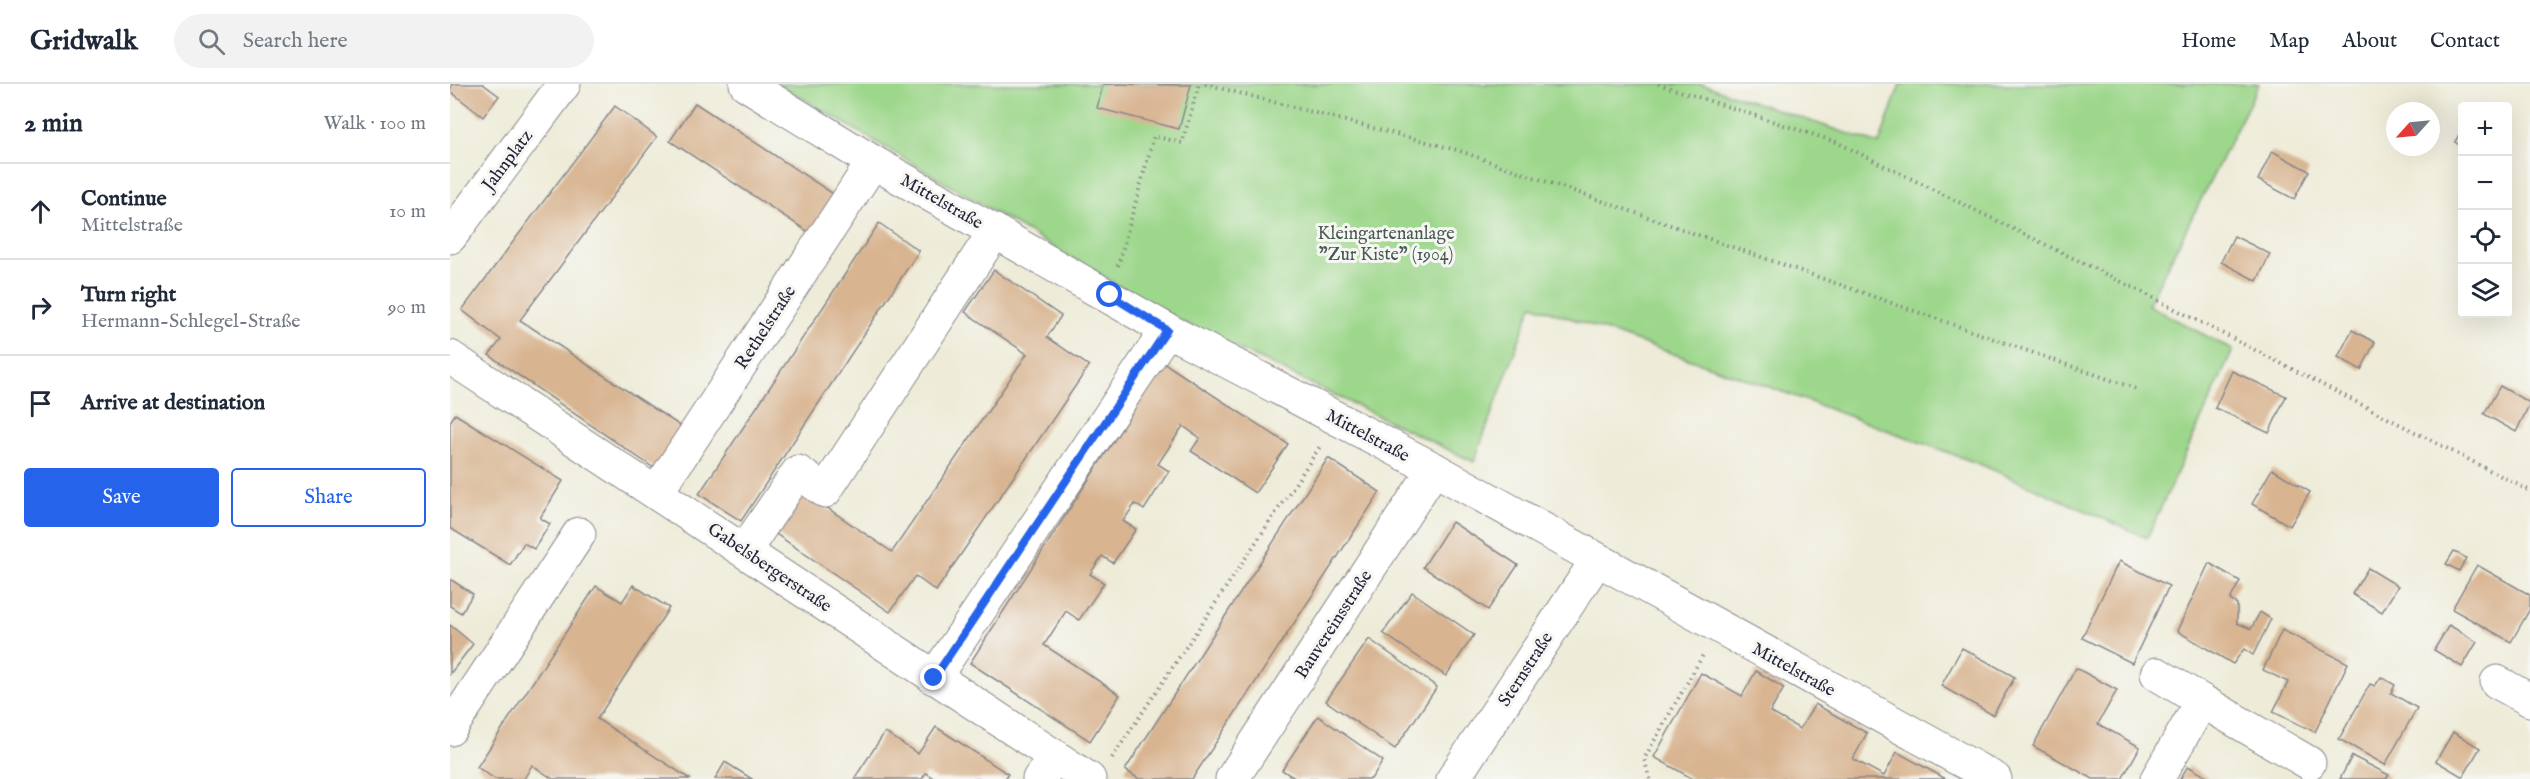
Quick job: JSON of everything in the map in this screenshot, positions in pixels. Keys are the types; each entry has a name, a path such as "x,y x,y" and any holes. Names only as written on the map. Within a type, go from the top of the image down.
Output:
{"street":[{"name":"Jahnplatz","path":"450,237 564,84"},
{"name":"Mittelstraße","path":"746,84 873,162 1110,295 1167,330 1434,470 1995,779"},
{"name":"Rethelstraße","path":"657,492 873,162"},
{"path":"745,550 798,472 825,491 995,231"},
{"path":"934,678 1167,330"},
{"name":"Gabelsbergerstraße","path":"450,357 745,550 934,678 1047,768 1101,769"},
{"name":"Bauvereinsstraße","path":"1232,779 1434,470"},
{"path":"450,729 579,534"},
{"name":"Sternstraße","path":"1453,779 1597,560"},
{"path":"2157,674 2309,764"},
{"path":"2498,682 2530,700"},
{"path":"2157,779 2202,701"}],"path":[{"path":"1110,295 1154,136 1182,143 1199,84"},
{"path":"1205,84 1457,150 2139,390"},
{"path":"1658,84 1836,142 2130,286 2530,490"},
{"path":"1101,769 1339,419"},
{"path":"1650,779 1644,759 1718,627"}],"green space":[{"name":"Kleingartenanlage \"Zur Kiste\" (1904)","path":"778,84 1701,84 1879,144 1900,84 2259,84 2148,305 2233,350 2147,538 1982,465 1772,388 1532,305 1474,462 1168,315"}],"building":[{"path":"452,84 483,84 499,96 483,117 450,91"},
{"path":"1103,84 1191,85 1179,129 1097,108"},
{"path":"695,103 838,197 813,235 670,141"},
{"path":"615,106 657,137 520,320 688,431 661,473 489,355 501,340 462,310"},
{"path":"2272,151 2309,171 2294,199 2258,180"},
{"path":"879,223 919,251 741,521 699,494"},
{"path":"2234,236 2270,254 2257,281 2221,262"},
{"path":"994,270 1061,316 1047,337 1089,366 936,591 915,576 890,612 776,534 804,492 892,552 1027,354 965,312"},
{"path":"2352,330 2375,342 2361,370 2338,357"},
{"path":"1164,363 1288,444 1255,493 1191,451 1200,438 1183,426 1158,464 1169,471 1144,510 1135,504 1123,521 1136,529 1113,563 1102,556 1090,574 1104,583 1079,620 1066,611 1044,645 1120,695 1090,741 970,663"},
{"path":"2232,371 2286,396 2269,433 2215,408"},
{"path":"2500,386 2530,403 2516,432 2484,414"},
{"path":"455,414 563,481 540,518 550,524 534,549 524,543 510,565 450,528 450,422"},
{"path":"1328,458 1380,492 1192,779 1139,779 1125,770"},
{"path":"2272,469 2310,492 2290,526 2252,504"},
{"path":"1452,522 1518,565 1488,610 1423,567"},
{"path":"2454,551 2466,558 2459,571 2446,564"},
{"path":"2119,561 2169,586 2132,663 2082,638"},
{"path":"2209,563 2240,581 2230,600 2237,604 2237,623 2251,629 2260,612 2271,619 2253,655 2244,649 2233,664 2177,631"},
{"path":"2477,565 2530,595 2530,609 2511,642 2452,609"},
{"path":"2368,568 2398,586 2382,612 2352,594"},
{"path":"450,579 473,594 461,613 450,606"},
{"path":"633,585 669,608 597,719 690,779 553,779 532,765 524,779 495,779 477,767 596,586 622,602"},
{"path":"1412,592 1474,635 1446,676 1383,633"},
{"path":"450,625 473,644 450,674"},
{"path":"2449,625 2477,642 2462,667 2434,650"},
{"path":"2282,630 2348,663 2315,732 2273,712 2288,682 2263,670"},
{"path":"1369,639 1437,687 1395,749 1326,701"},
{"path":"1962,648 2015,677 1993,715 1941,686"},
{"path":"2076,668 2117,690 2098,724 2140,747 2122,779 2093,779 2033,746"},
{"path":"1756,671 1784,688 1770,712 1800,729 1815,704 1867,733 1853,759 1884,776 1897,752 1946,779 1693,779 1654,757 1701,673 1742,696"},
{"path":"2381,677 2395,685 2391,693 2417,708 2385,765 2339,739 2370,684 2375,686"},
{"path":"1318,716 1383,761 1371,779 1296,779 1282,770"},
{"path":"936,727 1008,774 1005,779 935,779 926,773 922,779 854,779 885,732 918,754"},
{"path":"2453,732 2480,748 2463,777 2436,761"},
{"path":"2352,756 2389,775 2386,779 2340,779"},
{"path":"725,762 752,779 715,779"},
{"path":"2188,766 2210,779 2180,779"}],"route":[{"path":"934,678 1167,330 1110,295"}]}
